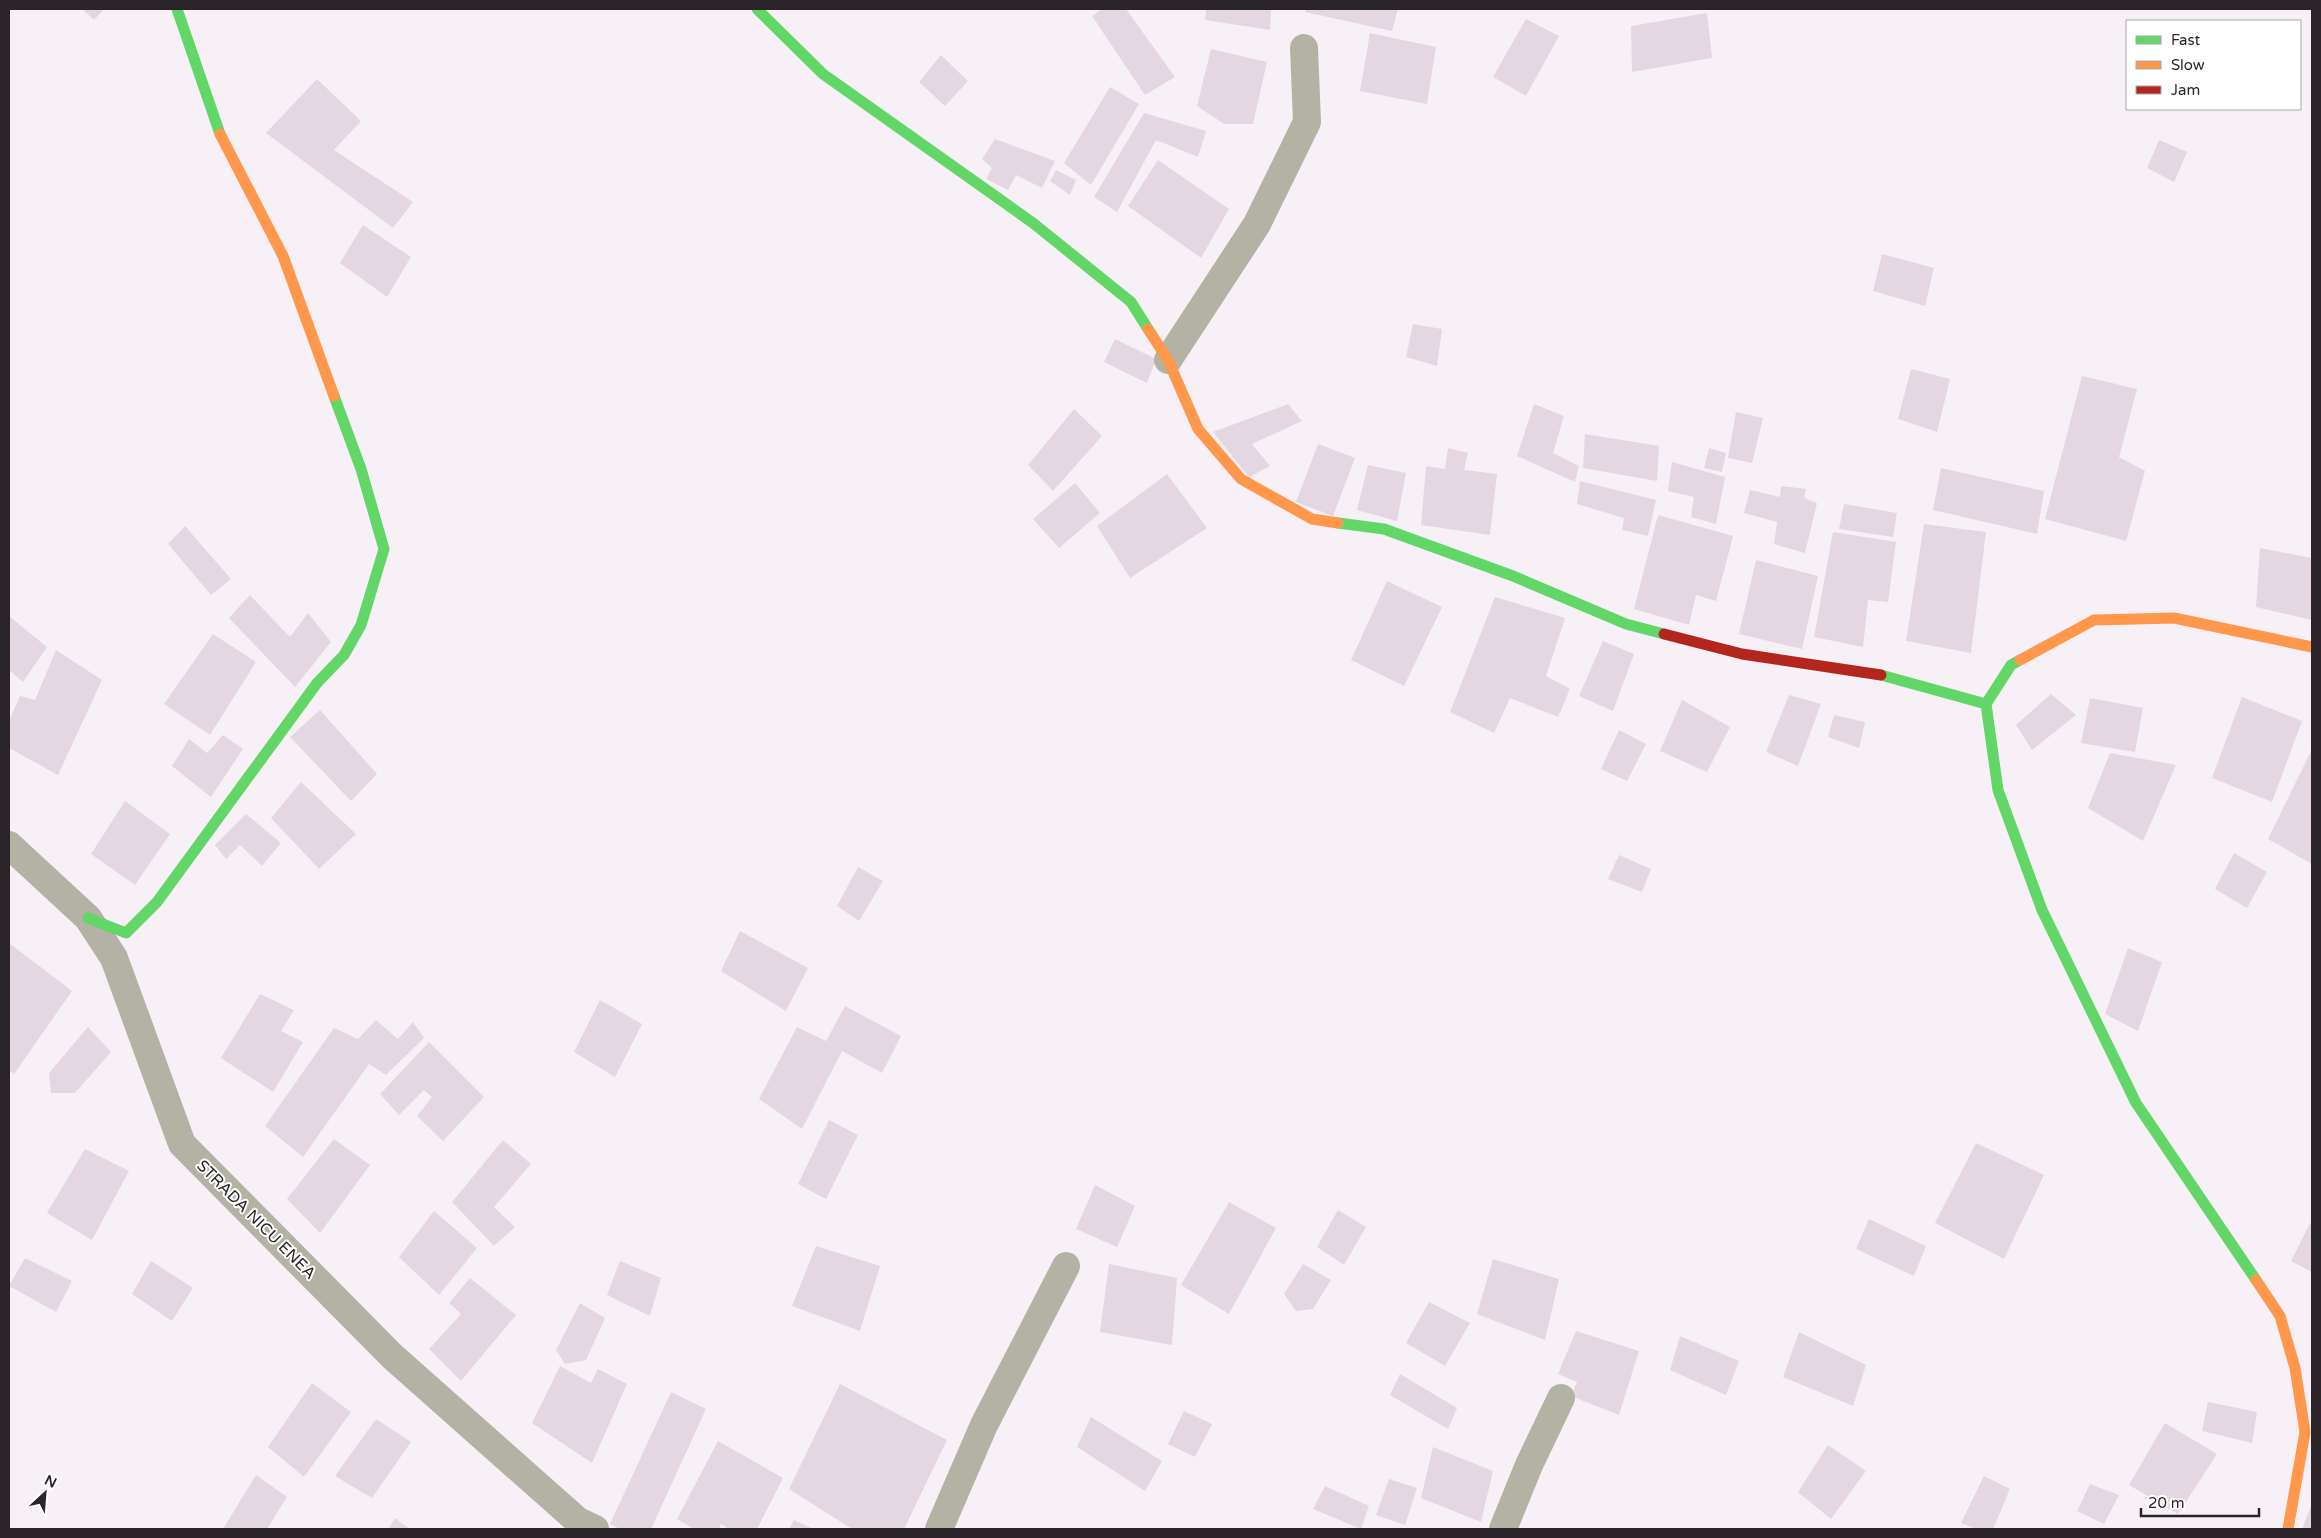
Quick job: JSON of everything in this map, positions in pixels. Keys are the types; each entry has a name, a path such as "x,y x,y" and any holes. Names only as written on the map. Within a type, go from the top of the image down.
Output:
{"street":[{"path":"88,918 126,933 158,902 318,684 344,655 361,625 384,549 361,469 283,256 216,127 177,9"},
{"path":"756,9 823,74 1033,222 1131,302 1168,360 1198,429 1241,479 1312,519 1384,529 1513,576 1626,624 1742,654 1887,676 1986,704"},
{"path":"1168,360 1257,224 1307,122 1304,48"},
{"path":"2288,1529 2305,1432 2294,1368 2280,1316 2136,1103 2042,910 1998,790 1986,704 2011,665 2094,620 2174,618 2312,647"},
{"name":"STRADA NICU ENEA","path":"9,845 88,918 114,958 182,1144 392,1356 578,1521 595,1529"},
{"path":"939,1529 984,1425 1066,1266"},
{"path":"1503,1529 1529,1465 1562,1398"}],"building":[{"path":"82,9 104,9 94,20"},
{"path":"1102,9 1126,9 1175,77 1145,95 1092,16"},
{"path":"1206,9 1271,9 1270,30 1205,20"},
{"path":"1306,9 1398,9 1392,31 1305,12"},
{"path":"1707,13 1712,58 1632,72 1631,26"},
{"path":"1526,19 1559,36 1526,96 1493,77"},
{"path":"1370,33 1436,47 1427,104 1360,91"},
{"path":"1211,49 1267,62 1253,124 1224,124 1197,106"},
{"path":"941,55 968,81 945,106 919,82"},
{"path":"317,79 361,121 334,150 413,202 393,228 266,133"},
{"path":"1110,87 1139,104 1091,185 1064,163"},
{"path":"1144,113 1206,131 1198,157 1156,140 1117,212 1094,197"},
{"path":"995,139 1055,161 1042,188 1016,175 1008,190 986,179 992,168 982,159"},
{"path":"2159,140 2187,152 2174,182 2147,168"},
{"path":"1158,160 1229,209 1201,258 1128,206"},
{"path":"1056,170 1076,180 1070,195 1050,181"},
{"path":"363,225 411,257 387,297 340,263"},
{"path":"1882,254 1934,268 1925,306 1873,291"},
{"path":"1413,324 1442,329 1437,366 1406,357"},
{"path":"1115,339 1156,359 1147,383 1104,362"},
{"path":"1911,369 1950,379 1937,432 1898,419"},
{"path":"2082,376 2137,389 2119,457 2145,471 2126,541 2045,519"},
{"path":"1288,404 1302,421 1252,444 1270,466 1249,477 1213,432"},
{"path":"1534,404 1564,416 1553,453 1579,466 1575,482 1517,456"},
{"path":"1074,409 1102,436 1053,491 1028,465"},
{"path":"1736,412 1763,418 1752,463 1728,458"},
{"path":"1585,434 1659,446 1657,481 1583,468"},
{"path":"1318,444 1355,458 1333,516 1296,502"},
{"path":"1448,448 1468,453 1464,470 1497,474 1490,535 1421,525 1426,466 1445,469"},
{"path":"1709,448 1726,453 1722,472 1704,468"},
{"path":"1672,462 1725,477 1716,524 1691,517 1694,497 1668,491"},
{"path":"1368,465 1406,473 1397,521 1357,510"},
{"path":"1941,468 2044,491 2037,534 1933,510"},
{"path":"1167,474 1207,528 1130,578 1097,526"},
{"path":"1580,481 1656,500 1648,536 1622,530 1624,518 1577,504"},
{"path":"1075,483 1100,513 1059,548 1033,519"},
{"path":"1781,486 1806,489 1804,498 1817,503 1805,553 1774,544 1777,522 1744,513 1750,490 1780,497"},
{"path":"1844,504 1897,513 1893,537 1839,529"},
{"path":"1658,515 1733,536 1716,601 1696,595 1689,625 1634,609"},
{"path":"1924,524 1986,532 1971,653 1906,641"},
{"path":"185,526 231,579 211,595 168,544"},
{"path":"1833,532 1896,542 1888,602 1868,600 1863,647 1814,637"},
{"path":"2260,548 2312,558 2312,620 2256,607"},
{"path":"1756,560 1818,576 1802,649 1739,634"},
{"path":"1387,581 1442,607 1404,686 1351,660"},
{"path":"250,595 290,637 308,613 331,642 295,687 229,618"},
{"path":"1495,597 1565,618 1546,676 1570,689 1558,717 1510,698 1494,733 1450,712"},
{"path":"9,616 47,647 23,682 9,670"},
{"path":"213,634 256,662 210,735 164,704"},
{"path":"1603,641 1634,654 1613,711 1579,696"},
{"path":"56,650 102,680 58,775 9,748 9,721 20,696 35,700"},
{"path":"2051,694 2076,715 2032,750 2016,725"},
{"path":"1789,695 1821,704 1798,766 1766,752"},
{"path":"2242,697 2302,721 2272,802 2212,778"},
{"path":"2090,698 2143,708 2135,752 2081,743"},
{"path":"1682,700 1730,727 1707,772 1660,751"},
{"path":"320,710 377,774 351,801 290,737"},
{"path":"1834,715 1865,722 1859,748 1828,737"},
{"path":"1619,730 1646,744 1627,781 1601,769"},
{"path":"223,735 243,749 211,797 172,766 189,739 207,753"},
{"path":"2312,749 2312,864 2268,839"},
{"path":"2110,753 2176,765 2143,841 2088,808"},
{"path":"301,782 356,834 319,869 271,818"},
{"path":"125,801 170,834 135,885 91,854"},
{"path":"246,814 281,843 262,866 240,845 226,859 215,845"},
{"path":"2234,853 2267,872 2247,908 2215,889"},
{"path":"1619,855 1651,869 1642,892 1608,879"},
{"path":"858,867 883,881 859,921 837,906"},
{"path":"740,931 808,968 786,1011 721,971"},
{"path":"9,943 72,991 14,1074 9,1070"},
{"path":"2128,948 2162,962 2138,1031 2105,1014"},
{"path":"260,994 294,1010 281,1031 303,1042 273,1092 221,1058"},
{"path":"600,1000 642,1024 615,1077 574,1052"},
{"path":"845,1006 901,1036 882,1073 842,1051 802,1129 759,1099 797,1027 826,1041"},
{"path":"376,1020 398,1039 413,1022 424,1038 386,1075 369,1064 303,1157 265,1126 334,1028 358,1039"},
{"path":"88,1027 111,1052 75,1093 51,1093 49,1073"},
{"path":"429,1042 484,1097 443,1141 417,1116 432,1097 424,1090 399,1115 380,1094"},
{"path":"829,1120 858,1135 826,1199 798,1184"},
{"path":"334,1139 370,1165 320,1233 287,1199"},
{"path":"503,1140 531,1164 494,1207 515,1227 494,1246 452,1202"},
{"path":"1976,1143 2044,1175 2004,1259 1935,1223"},
{"path":"85,1149 129,1171 92,1240 47,1213"},
{"path":"1095,1185 1135,1206 1117,1247 1076,1229"},
{"path":"1229,1202 1276,1228 1229,1314 1181,1285"},
{"path":"1338,1210 1366,1227 1344,1265 1317,1247"},
{"path":"434,1211 477,1248 439,1295 399,1257"},
{"path":"1869,1219 1926,1246 1914,1276 1856,1249"},
{"path":"2310,1223 2312,1224 2312,1272 2291,1261"},
{"path":"816,1246 880,1266 860,1331 792,1306"},
{"path":"25,1258 72,1281 56,1312 9,1286"},
{"path":"1493,1259 1559,1279 1545,1340 1477,1314"},
{"path":"151,1261 193,1288 172,1321 132,1294"},
{"path":"620,1261 661,1278 650,1316 607,1295"},
{"path":"1109,1264 1177,1278 1172,1345 1100,1332"},
{"path":"1303,1264 1331,1280 1313,1309 1296,1311 1284,1294"},
{"path":"470,1278 516,1315 461,1381 429,1349 461,1314 449,1303"},
{"path":"1429,1302 1470,1323 1445,1366 1406,1343"},
{"path":"580,1303 605,1318 586,1360 565,1364 556,1350"},
{"path":"1576,1331 1639,1351 1619,1415 1571,1396 1577,1382 1558,1374"},
{"path":"1799,1332 1866,1365 1853,1406 1783,1377"},
{"path":"1680,1336 1739,1361 1726,1395 1670,1370"},
{"path":"560,1366 591,1383 598,1369 627,1384 592,1463 532,1423"},
{"path":"1400,1374 1457,1408 1448,1429 1390,1395"},
{"path":"312,1383 351,1412 304,1477 268,1447"},
{"path":"840,1384 947,1440 904,1529 852,1529 789,1489"},
{"path":"671,1392 706,1409 651,1529 620,1529 610,1524"},
{"path":"2208,1402 2257,1412 2252,1443 2202,1431"},
{"path":"1184,1411 1212,1424 1195,1457 1168,1444"},
{"path":"1091,1417 1162,1461 1145,1491 1077,1447"},
{"path":"376,1419 411,1442 372,1498 335,1476"},
{"path":"2165,1423 2217,1454 2178,1514 2129,1485"},
{"path":"718,1441 783,1478 757,1529 729,1529 721,1524 719,1529 694,1529 677,1519"},
{"path":"1828,1445 1866,1471 1831,1519 1798,1492"},
{"path":"1433,1447 1493,1471 1481,1522 1421,1498"},
{"path":"256,1475 287,1497 267,1529 223,1529"},
{"path":"1984,1476 2010,1489 1993,1529 1976,1529 1961,1523"},
{"path":"1389,1479 1417,1488 1405,1525 1376,1515"},
{"path":"2090,1484 2119,1495 2104,1524 2077,1511"},
{"path":"1325,1486 1369,1506 1361,1529 1313,1509"},
{"path":"2312,1504 2312,1529 2302,1529"},
{"path":"395,1518 410,1529 388,1529"},
{"path":"794,1520 813,1529 789,1529"}],"traffic: fast":[{"path":"177,9 220,134"},
{"path":"757,9 823,74 1033,223 1131,302 1148,329"},
{"path":"88,918 126,933 157,902 317,683 344,655 361,625 384,549 361,469 334,396"},
{"path":"1338,523 1384,529 1513,576 1626,624 1664,634"},
{"path":"2020,660 2011,665 1986,704 1998,790 2042,910 2136,1103 2256,1280"},
{"path":"1881,675 1986,704"}],"traffic: slow":[{"path":"220,134 283,256 334,396"},
{"path":"1148,329 1168,360 1198,429 1241,479 1312,519 1338,523"},
{"path":"2020,660 2094,620 2174,618 2312,647"},
{"path":"2256,1280 2280,1316 2295,1368 2305,1432 2288,1529"}],"traffic: jam":[{"path":"1664,634 1742,654 1881,675"}]}
